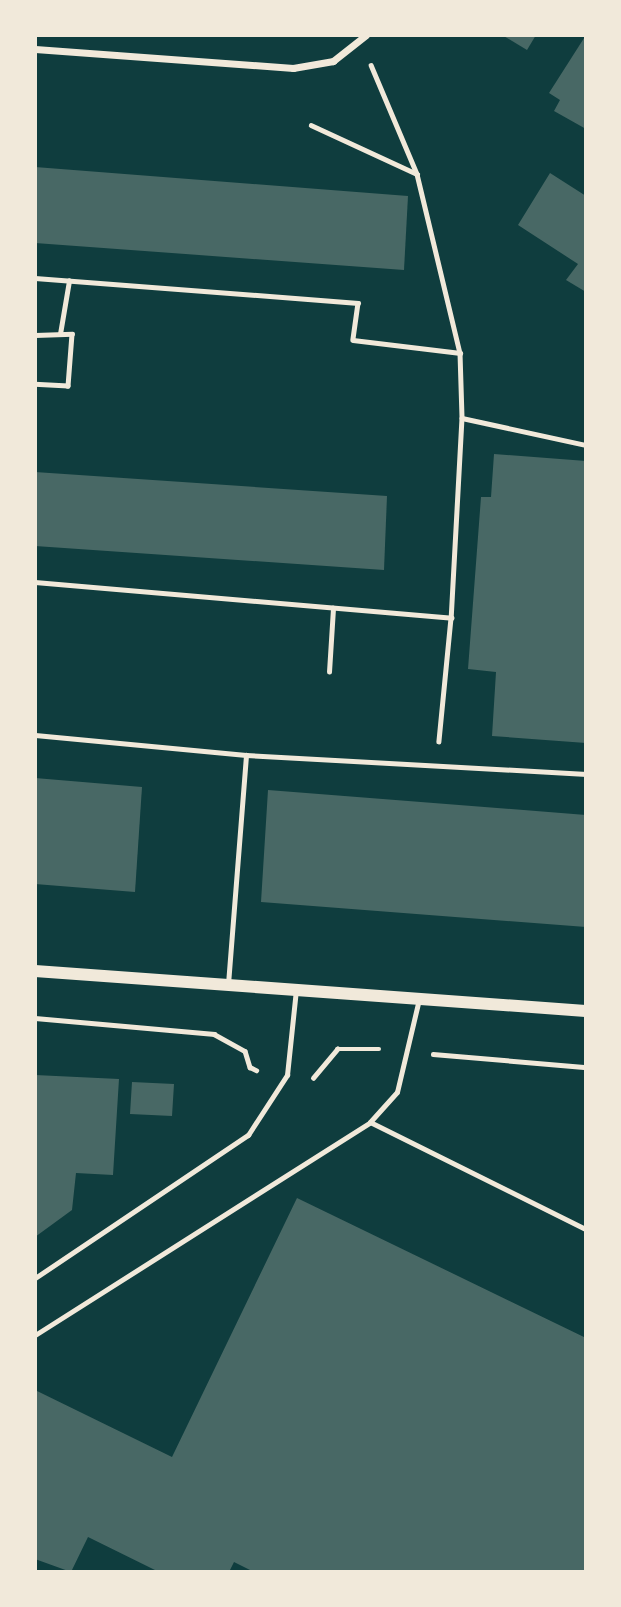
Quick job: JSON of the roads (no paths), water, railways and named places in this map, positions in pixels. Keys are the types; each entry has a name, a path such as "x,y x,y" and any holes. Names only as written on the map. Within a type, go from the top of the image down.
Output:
{"street":[{"path":"35,49 293,68 332,61 361,43 366,35"},
{"path":"35,971 586,1011"}],"lane":[{"path":"35,735 246,755 586,774"},
{"path":"228,984 246,755"},
{"path":"35,1278 248,1135 287,1075 296,990"},
{"path":"35,1335 370,1122 397,1092 419,999"},
{"path":"370,1122 586,1229"}]}
